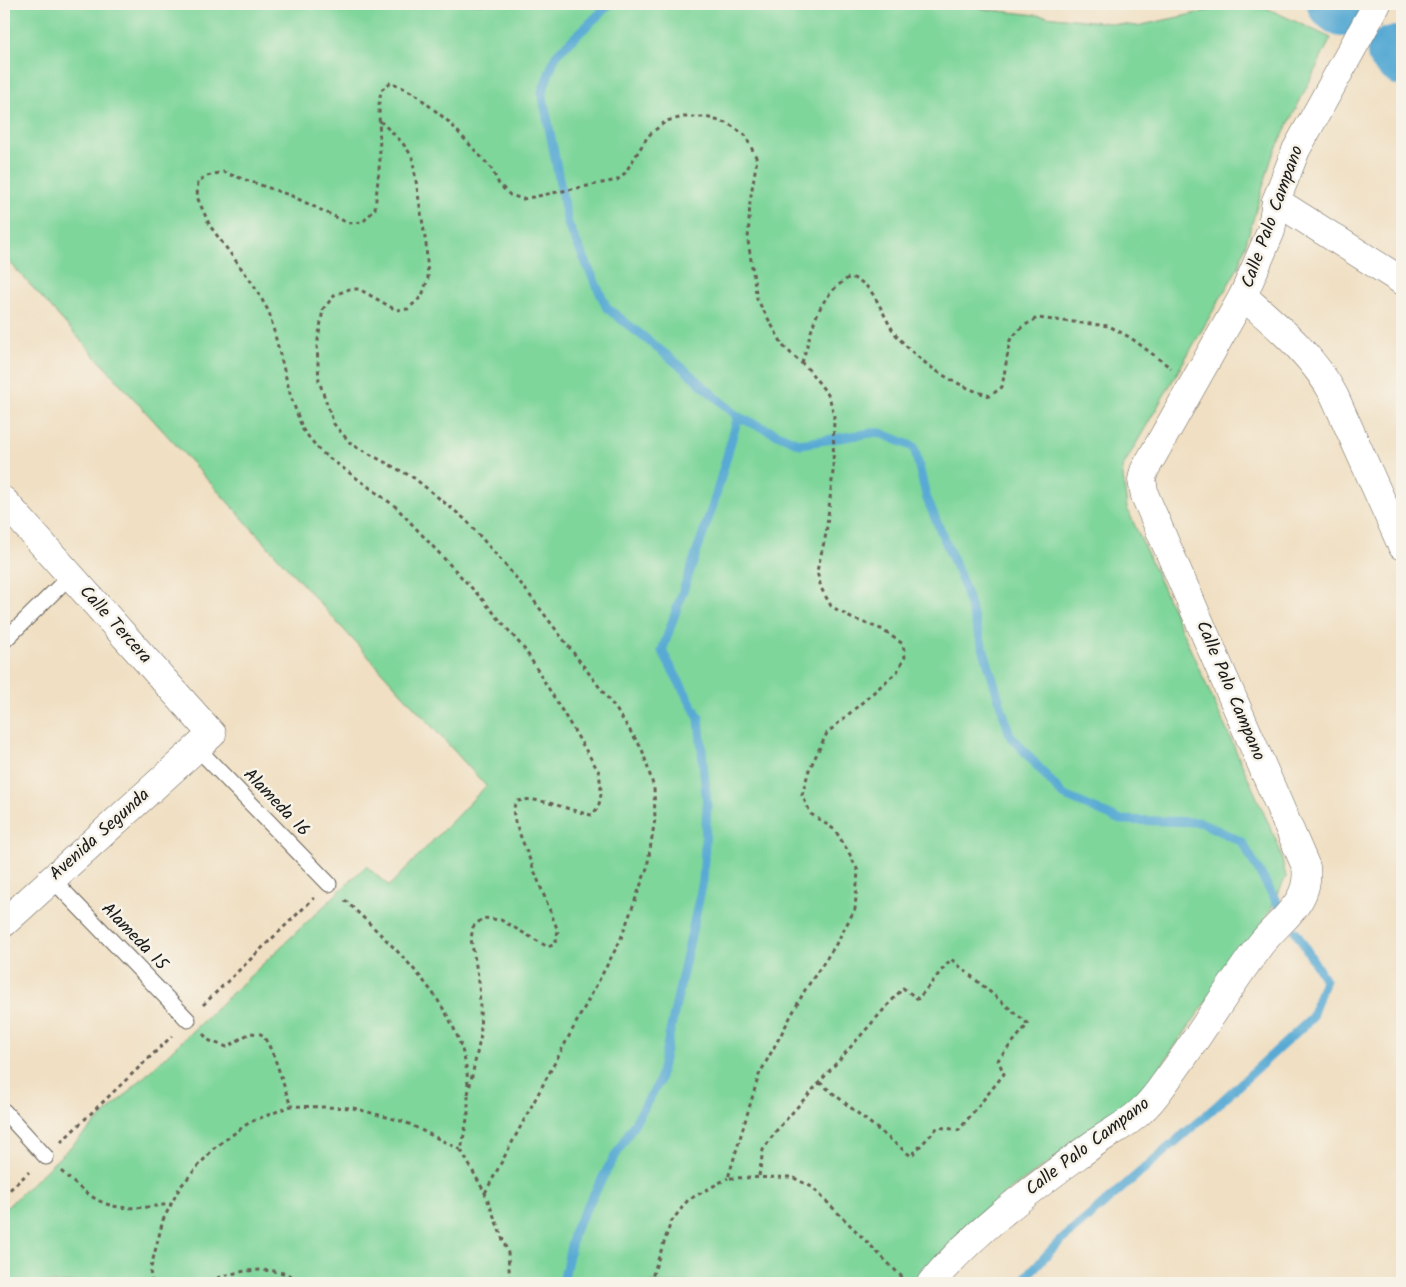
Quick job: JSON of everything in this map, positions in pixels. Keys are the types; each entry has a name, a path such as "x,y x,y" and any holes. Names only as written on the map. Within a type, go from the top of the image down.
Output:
{"street":[{"name":"Calle Palo Campano","path":"931,1283 971,1239 1006,1209 1103,1137 1126,1124 1156,1096 1261,944 1291,912 1304,892 1308,880 1306,867 1142,487 1144,471 1244,296 1271,231 1276,201 1296,150 1377,4"},
{"path":"1276,201 1402,281"},
{"path":"1244,296 1289,337 1322,372 1402,546"},
{"name":"Calle Tercera","path":"4,501 212,734 197,748"},
{"name":"Avenida Segunda","path":"4,923 197,748"}],"lane":[{"path":"4,641 71,575"},
{"name":"Alameda 16","path":"197,748 329,884"},
{"name":"Alameda 15","path":"52,879 188,1020"},
{"path":"4,1111 46,1157"}],"path":[{"path":"468,1094 481,1035 479,982 471,939 473,927 484,918 501,920 548,947 555,944 558,931 515,822 513,810 516,802 524,798 530,799 592,815 600,807 599,772 526,651 501,621 396,507 321,452 303,430 291,397 269,312 253,284 210,226 197,197 198,181 207,176 223,172 292,196 348,223 363,222 374,210 380,159 381,90 391,82 415,94 449,122 491,168 499,184 510,195 523,199 617,180 625,173 648,136 666,121 684,117 706,117 729,124 744,135 757,159 750,201 748,241 758,299 784,347 802,363 829,396 834,415 832,472 827,525 817,571 821,588 832,606 851,618 881,629 902,644 905,657 897,672 827,733 809,770 802,795 811,814 835,830 858,872 855,909 835,946 805,990 759,1075 728,1178"},
{"path":"380,120 401,140 412,156 426,244 428,278 422,296 408,309 396,310 359,289 348,289 335,295 323,309 317,346 319,381 334,424 351,444 414,478 466,520 490,547 519,581 616,709 642,749 654,788 655,819 646,868 620,941 484,1193"},
{"path":"802,363 820,304 836,285 850,277 860,279 874,297 896,335 931,368 968,390 990,396 1002,387 1010,340 1022,327 1037,318 1109,326 1131,338 1194,384"},
{"path":"4,1195 46,1157 329,884 406,960 443,1007 456,1034 468,1071 468,1114 461,1150"},
{"path":"758,1176 764,1150 772,1137 819,1082 903,988 918,998 950,958 1028,1024 998,1060 1004,1074 959,1130 938,1127 911,1156 819,1082"},
{"path":"188,1020 210,1041 219,1046 227,1047 250,1032 261,1034 273,1050 275,1064 291,1106"},
{"path":"152,1283 150,1271 163,1220 180,1187 214,1148 250,1122 291,1106 353,1108 405,1122 461,1150 484,1193 508,1253 510,1283"},
{"path":"46,1157 94,1200 120,1208 139,1209 171,1204"},
{"path":"650,1283 671,1222 688,1200 728,1178 758,1176 792,1177 812,1187 908,1283"},
{"path":"202,1283 232,1272 269,1269 297,1277 306,1283"}],"green space":[{"path":"4,4 967,4 982,9 1137,26 1239,4 1258,4 1331,38 1272,157 1239,266 1122,468 1127,508 1279,847 1286,877 1269,913 1145,1089 1111,1119 1000,1197 912,1283 4,1283 4,1210 366,866 389,886 486,786 4,256"}],"waterway":[{"path":"610,4 556,55 542,92 568,224 607,308 684,369 738,417 800,444 878,432 914,447 927,499 963,583 1010,735 1063,795 1120,820 1200,822 1242,842 1279,906"},
{"path":"1333,4 1342,11"},
{"path":"1393,52 1402,60"},
{"path":"563,1283 574,1231 608,1168 659,1082 703,881 707,805 699,718 662,651 713,505 738,417"},
{"path":"1020,1283 1056,1245 1213,1109 1311,1019 1325,980 1296,932"}]}
